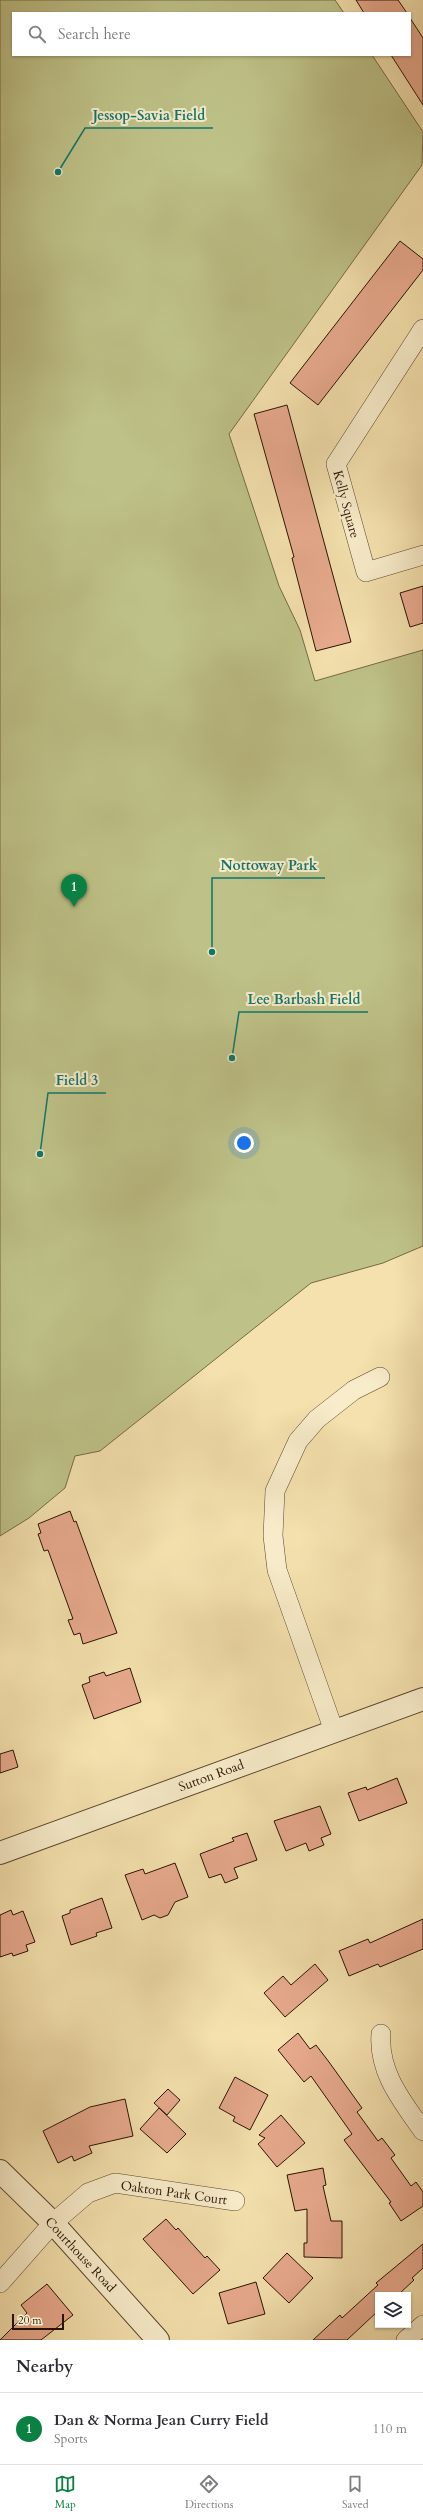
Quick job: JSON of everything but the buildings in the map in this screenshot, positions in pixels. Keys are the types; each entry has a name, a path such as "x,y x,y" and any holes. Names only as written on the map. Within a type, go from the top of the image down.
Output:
{"street":[{"name":"Kelly Square","path":"423,329 336,464 366,572 423,555"},
{"path":"334,1731 277,1570 273,1536 276,1491 298,1441 317,1419 354,1390 380,1377"},
{"name":"Sutton Road","path":"0,1853 423,1699"},
{"path":"381,2034 382,2061 391,2082 423,2131"},
{"name":"Courthouse Road","path":"0,2171 53,2223 158,2340"},
{"name":"Oakton Park Court","path":"0,2283 53,2223 88,2193 115,2183 235,2201"},
{"path":"406,2340 423,2325"}],"green space":[{"path":"0,0 335,0 343,12 12,12 12,56 373,56 423,132 422,165 229,434 279,586 300,630 315,681 423,650 423,1246 383,1263 311,1283 100,1451 75,1456 65,1488 29,1518 0,1536"}],"place":[{"name":"Jessop-Savia Field","path":"58,172"},
{"name":"Dan & Norma Jean Curry Field","path":"74,907"},
{"name":"Nottoway Park","path":"212,952"},
{"name":"Lee Barbash Field","path":"232,1058"},
{"name":"Field 3","path":"40,1154"}]}
